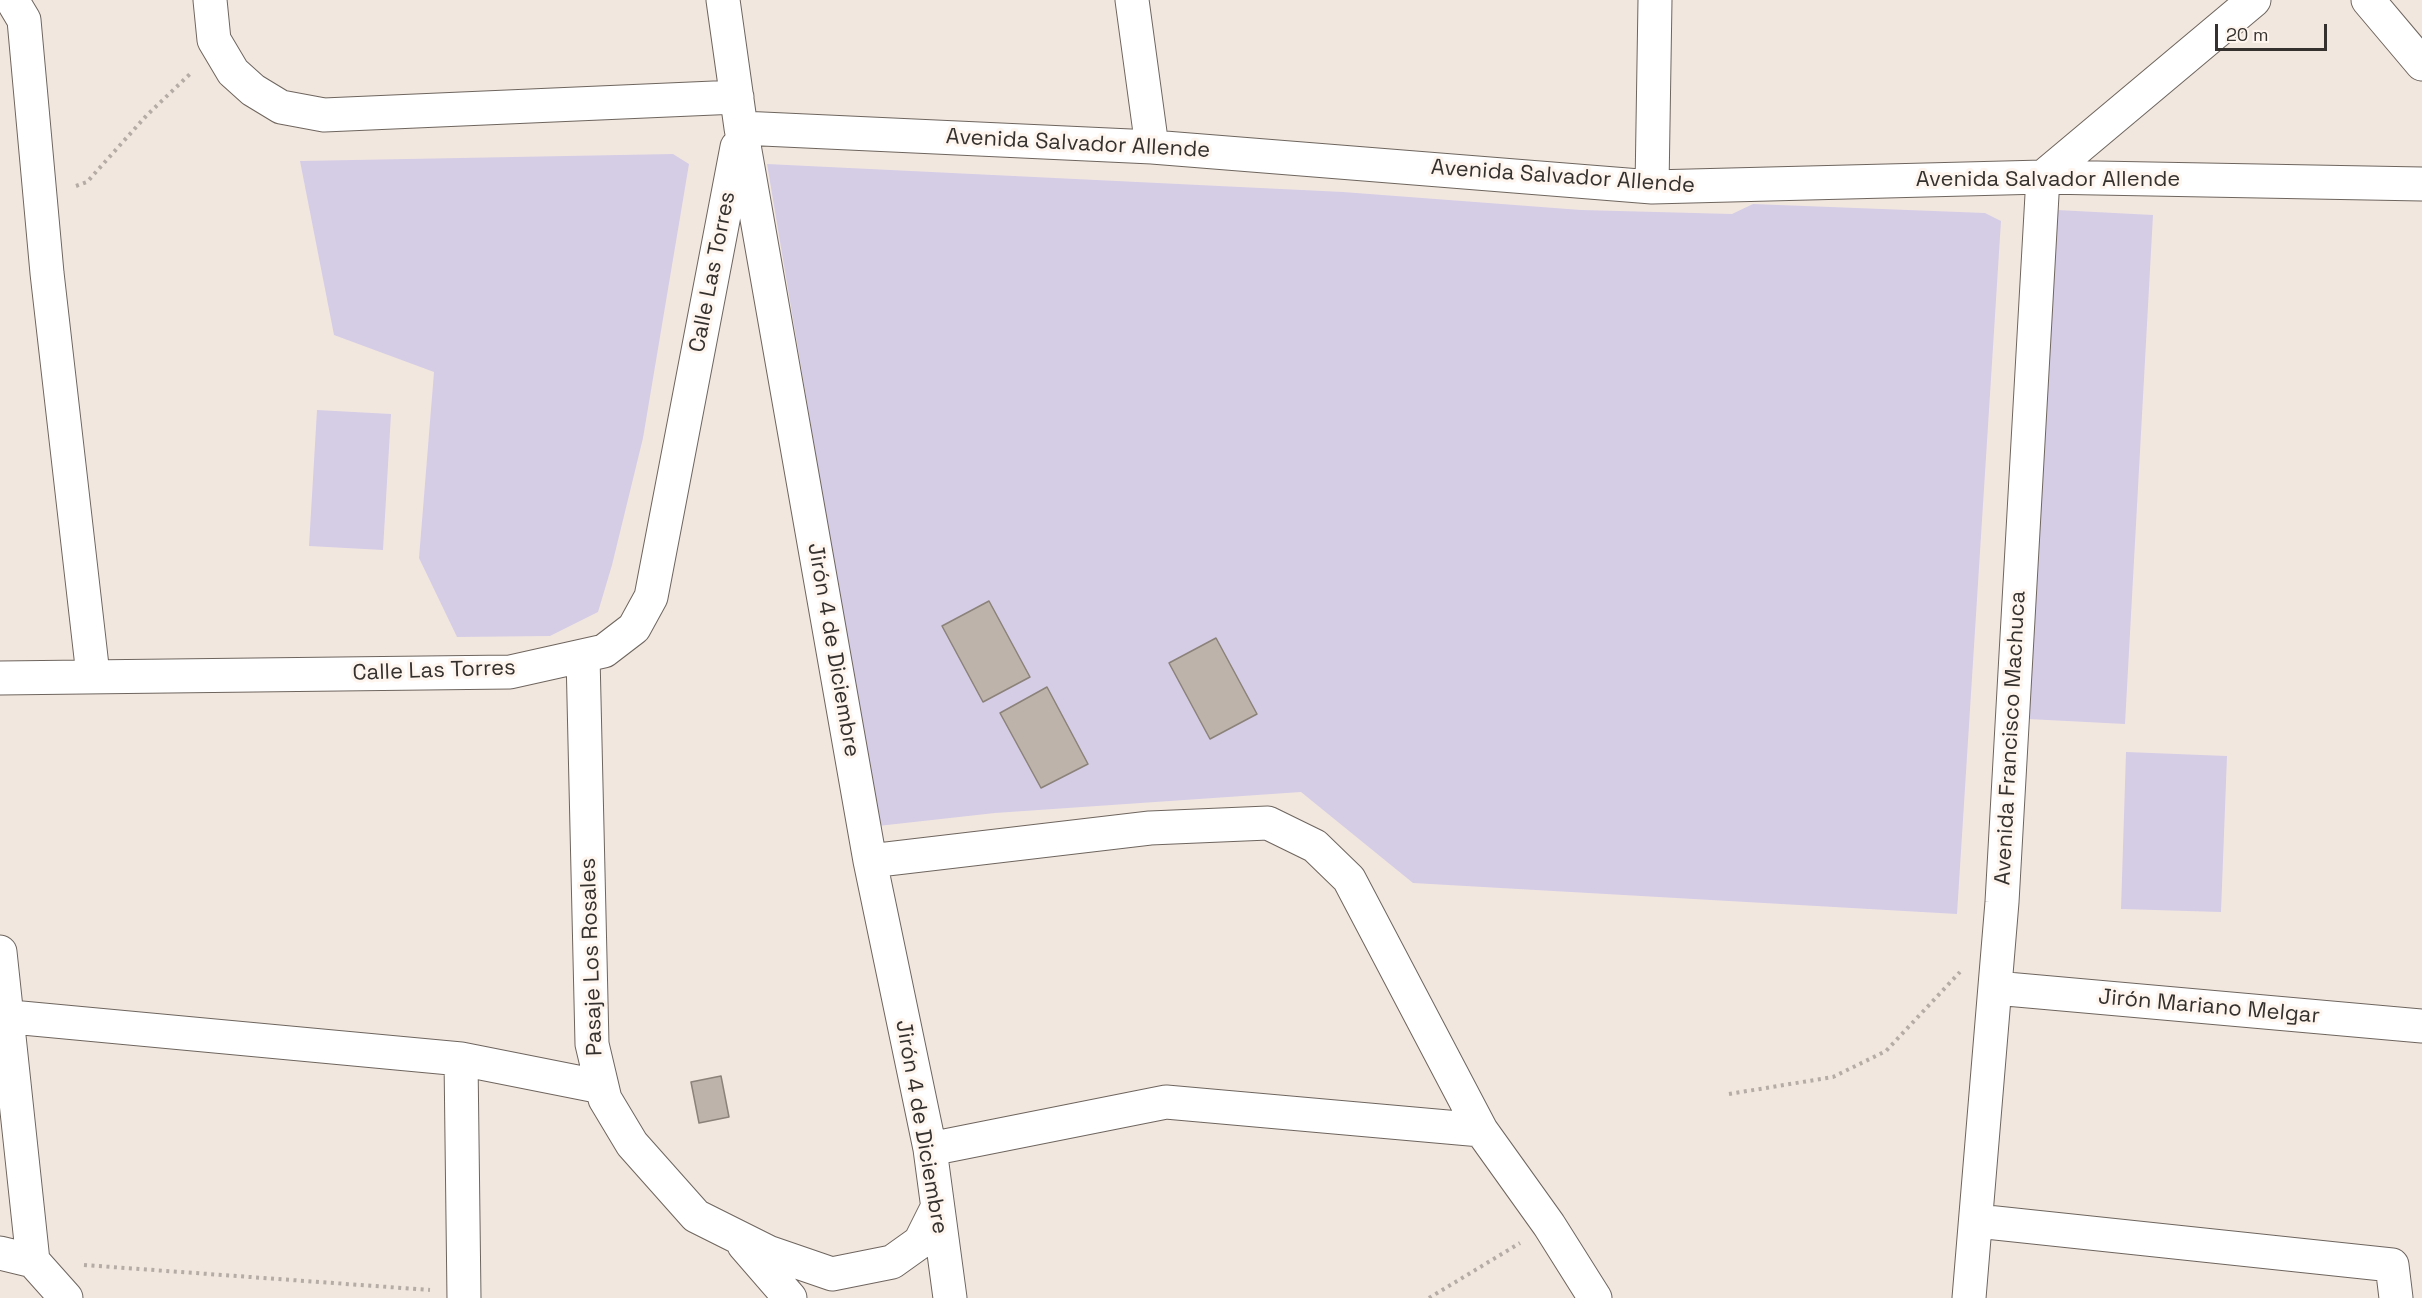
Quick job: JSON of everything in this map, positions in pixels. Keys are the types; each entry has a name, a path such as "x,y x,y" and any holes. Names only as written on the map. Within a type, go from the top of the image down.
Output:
{"street":[{"path":"12,0 24,20 40,201 93,675"},
{"path":"210,0 214,40"},
{"name":"Jirón 4 de Diciembre","path":"723,0 739,112 870,861 930,1149 950,1298"},
{"path":"1132,0 1152,147"},
{"path":"1652,187 1654,0"},
{"path":"2043,177 2254,0"},
{"path":"2368,0 2422,64"},
{"name":"Avenida Salvador Allende","path":"214,40 233,72 253,90 281,107 324,115 739,112 1652,187 2043,177 2422,184"},
{"name":"Calle Las Torres","path":"0,678 93,675 510,672 604,651 633,628 651,597 739,112"},
{"name":"Avenida Francisco Machuca","path":"1969,1298 1995,988 2043,177"},
{"name":"Pasaje Los Rosales","path":"584,656 592,1044 605,1099 632,1144 696,1216 768,1252 832,1274 892,1262 920,1242 937,1208"},
{"path":"870,861 1150,828 1268,823 1315,846 1349,879 1481,1130 1549,1225 1595,1298"},
{"path":"0,952 3,1016 33,1261"},
{"name":"Jirón Mariano Melgar","path":"1995,988 2422,1026"},
{"path":"3,1016 461,1059 602,1087"},
{"path":"461,1059 464,1292"},
{"path":"930,1149 1166,1102 1481,1130"},
{"path":"1977,1221 2392,1265 2396,1298"},
{"name":"Pasaje Los Rosales","path":"737,1237 790,1298"},
{"path":"0,1253 33,1261 66,1298"}],"path":[{"path":"40,201 87,182 147,115 187,79 214,40"},
{"path":"1729,1094 1833,1077 1886,1052 1961,971"},
{"path":"1429,1298 1549,1225"},
{"path":"33,1261 464,1292"}],"shaded area":[{"path":"673,154 689,164 643,438 598,612 550,636 457,637 419,558 434,372 334,335 300,161"},
{"path":"767,164 1343,192 1581,210 1732,214 1753,204 1985,213 2001,221 1957,914 1413,883 1301,792 995,813 878,826"},
{"path":"2057,210 2153,215 2125,724 2028,719"},
{"path":"317,410 391,414 383,550 309,546"},
{"path":"2126,752 2227,756 2221,912 2121,909"}],"building":[{"path":"989,601 1030,677 983,702 942,626"},
{"path":"1216,638 1257,714 1210,739 1169,663"},
{"path":"1047,687 1088,764 1041,788 1000,713"},
{"path":"721,1076 729,1117 699,1123 691,1082"}]}
